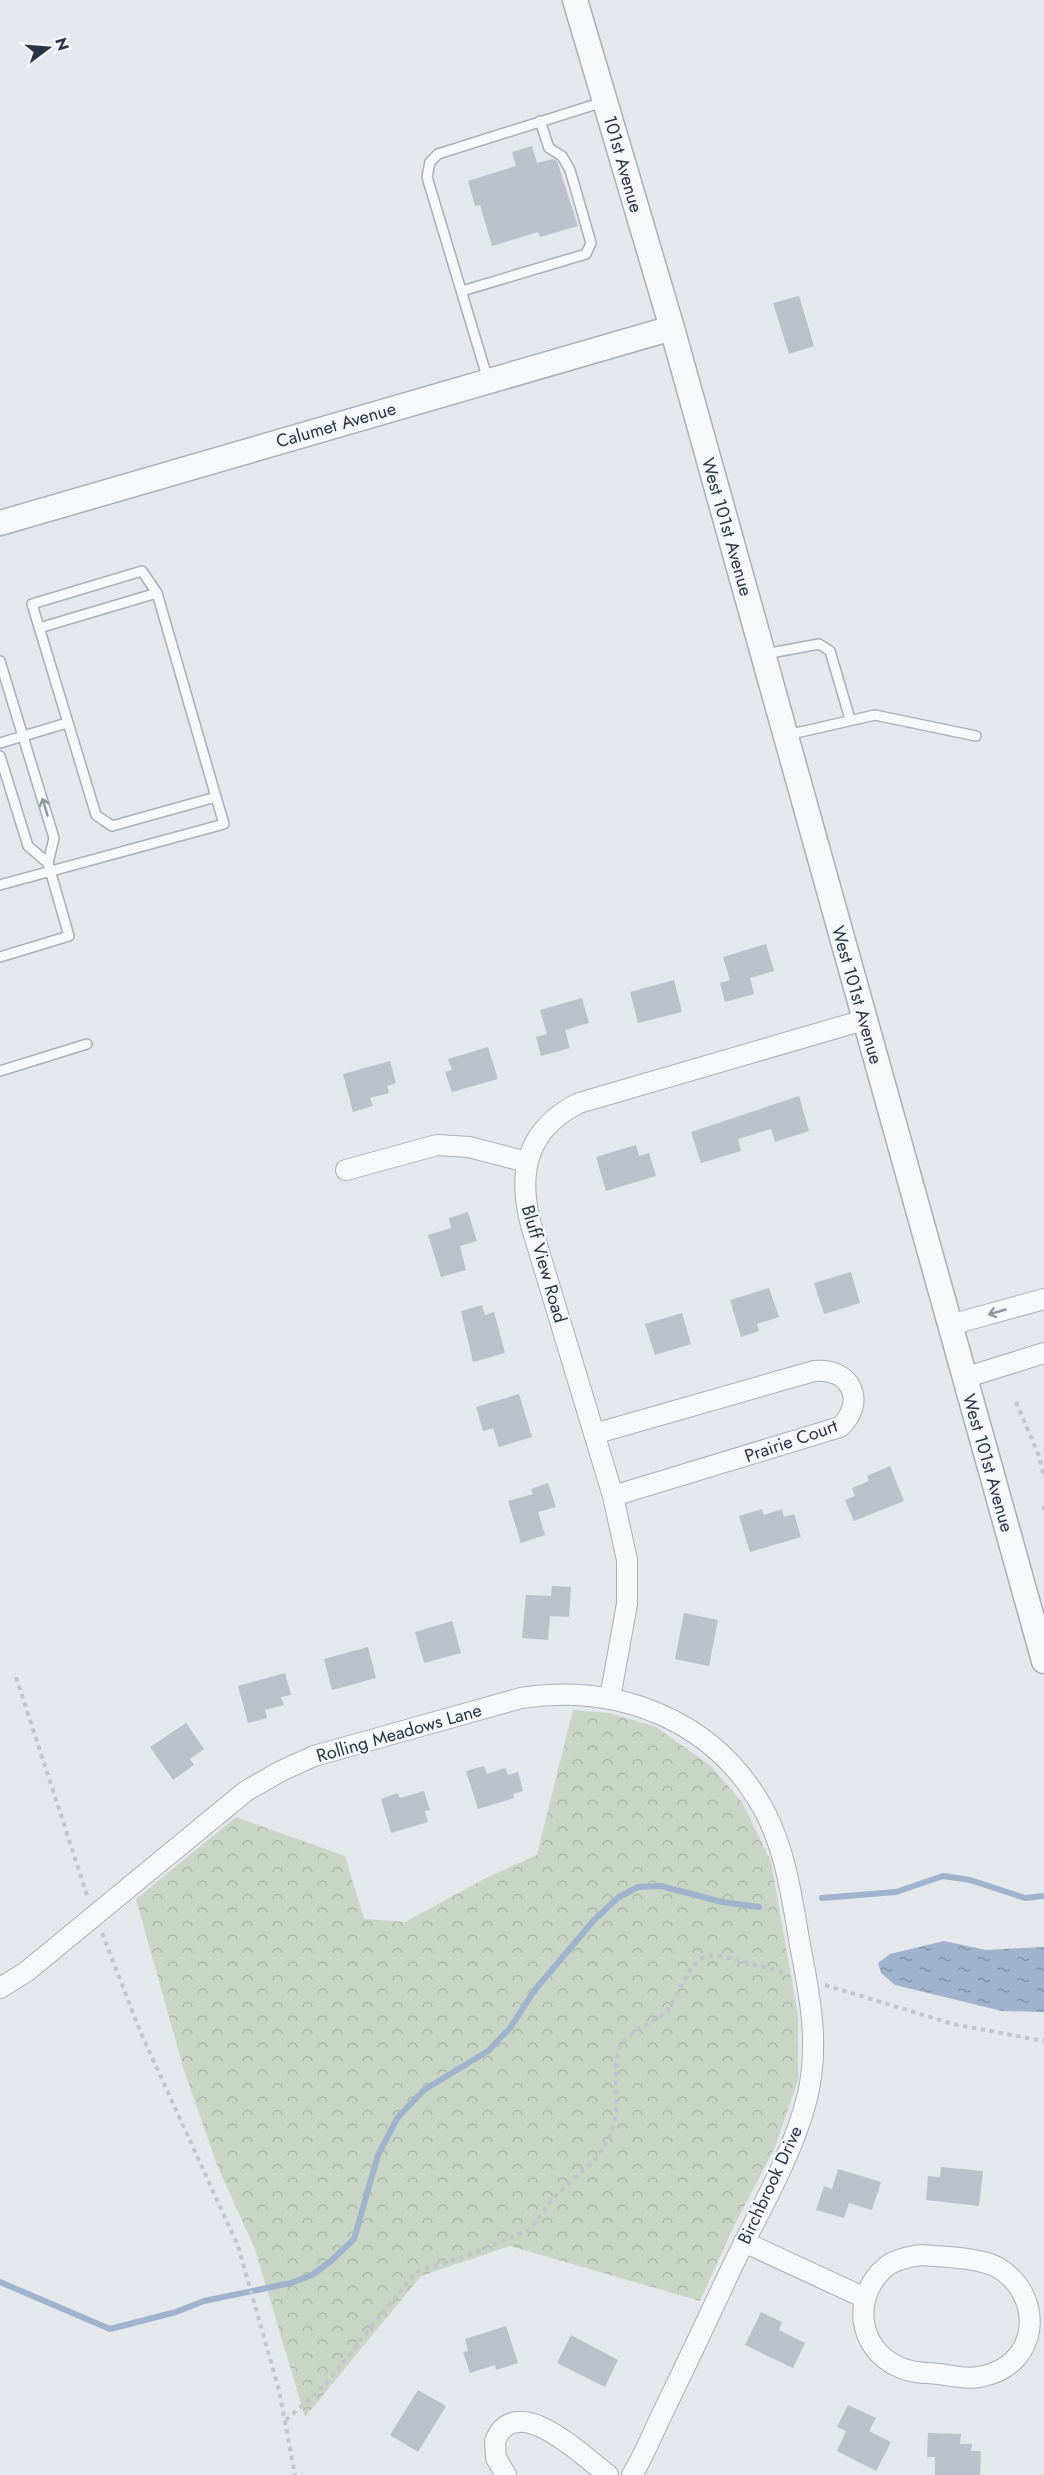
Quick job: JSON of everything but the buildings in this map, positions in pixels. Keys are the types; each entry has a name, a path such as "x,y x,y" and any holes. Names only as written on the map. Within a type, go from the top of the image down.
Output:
{"street":[{"name":"101st Avenue","path":"575,0 672,328"},
{"name":"Calumet Avenue","path":"0,523 672,328"},
{"name":"West 101st Avenue","path":"672,328 1044,1661"},
{"name":"Bluff View Road","path":"610,1698 621,1645 628,1584 624,1542 613,1496 526,1207 527,1162 542,1131 553,1119 579,1103 864,1020"},
{"path":"346,1170 437,1145 470,1147 527,1162"},
{"path":"950,1325 1044,1299"},
{"path":"964,1378 1044,1353"},
{"name":"Prairie Court","path":"594,1434 814,1371 835,1372 849,1384 853,1392 854,1403 848,1420 831,1431 613,1496"},
{"name":"Rolling Meadows Lane","path":"0,1988 27,1972 239,1796 297,1763 521,1698 562,1694 610,1698 632,1703 671,1719 695,1733 722,1756 764,1810 787,1874"},
{"name":"Birchbrook Drive","path":"632,2475 791,2144 807,2098 811,2078 814,2028 787,1874"},
{"path":"744,2242 865,2298"},
{"path":"921,2255 985,2263 1006,2273 1024,2292 1037,2331 1017,2360 989,2375 969,2378 910,2371 898,2367 874,2349 864,2328 863,2304 879,2274 900,2259 921,2255"},
{"path":"506,2475 496,2458 495,2441 508,2425 526,2421 542,2427 608,2475"}],"lane":[{"path":"488,381 427,177 430,162 438,154 605,101"},
{"path":"462,291 586,254 591,243 570,170 562,156 549,148 540,121"},
{"path":"0,885 48,867 224,824 157,593 142,571 32,604 96,815 112,826 216,797"},
{"path":"39,628 157,593"},
{"path":"762,654 819,644 830,651 850,719"},
{"path":"0,661 54,838 48,867"},
{"path":"785,735 875,715 976,736"},
{"path":"0,743 67,723"},
{"path":"0,756 28,846 48,867 69,936 0,957"},
{"path":"0,1071 87,1044"}],"path":[{"path":"1016,1402 1039,1456 1044,1478"},
{"path":"1044,1506 1044,1514"},
{"path":"16,1677 71,1853 140,2031 234,2236 249,2278 286,2420 295,2475"},
{"path":"286,2420 324,2386 416,2272 526,2234 556,2194 595,2160 605,2146 615,2122 616,2064 620,2044 667,2012 692,1966 700,1959 716,1954 807,1979 944,2022 1044,2041"}],"green space":[{"path":"573,1710 610,1713 656,1727 711,1766 742,1802 771,1862 798,2015 798,2080 775,2147 732,2230 700,2301 510,2246 421,2276 305,2417 255,2249 217,2165 183,2067 136,1899 236,1817 345,1856 364,1919 405,1922 486,1878 537,1855"}],"water":[{"path":"944,1941 986,1950 1044,1947 1044,2012 1002,2011 895,1985 881,1973 878,1963 890,1954"}],"waterway":[{"path":"822,1898 896,1892 943,1876 970,1880 1025,1898 1044,1896"},
{"path":"0,2282 110,2329 176,2312 204,2301 291,2283 312,2275 354,2239 378,2155 398,2117 424,2090 488,2051 510,2028 534,1991 594,1920 619,1897 638,1887 661,1886 722,1902 759,1907"}]}
